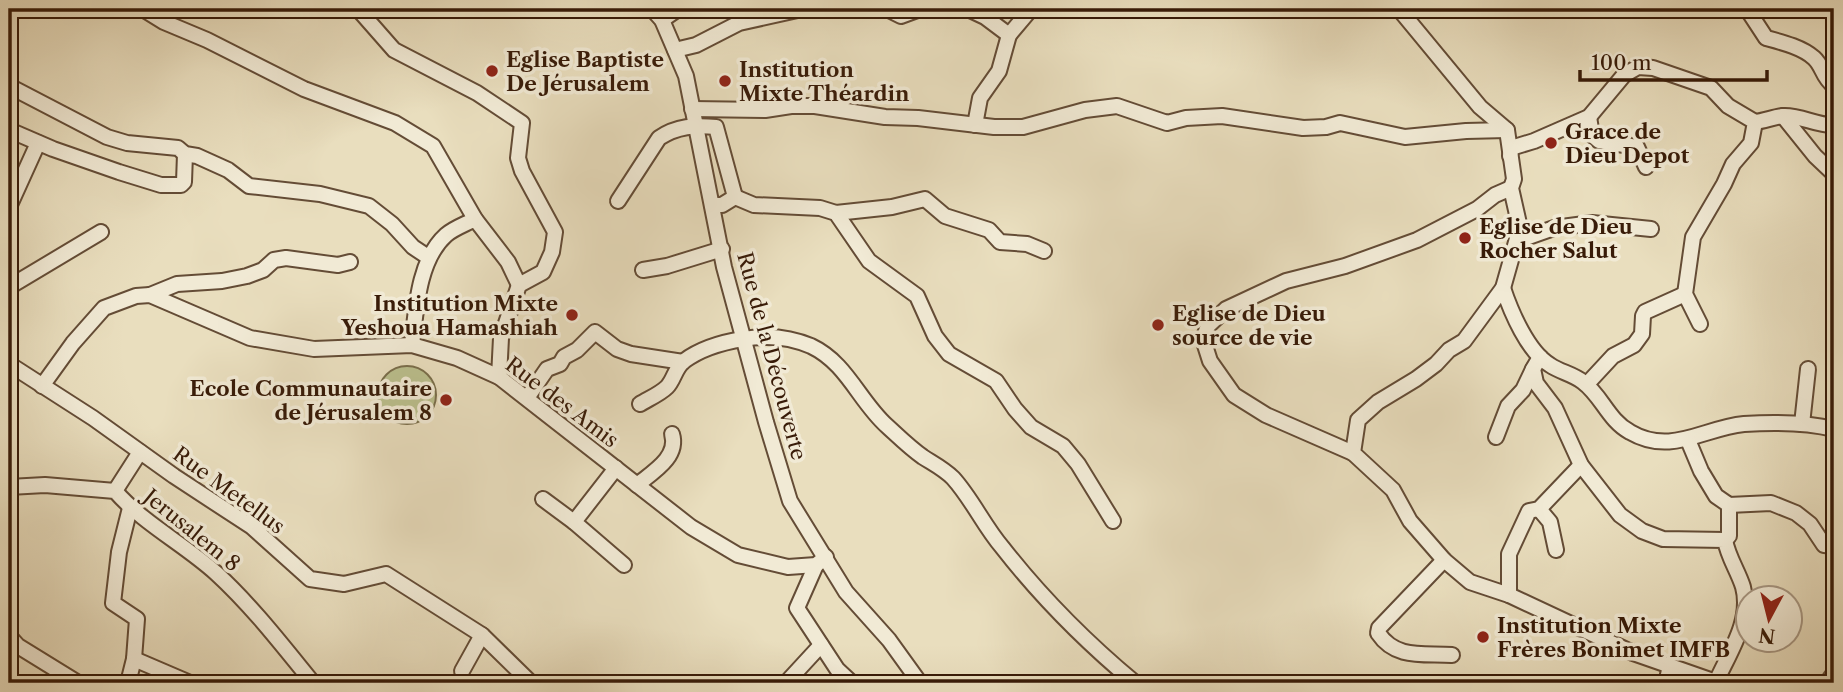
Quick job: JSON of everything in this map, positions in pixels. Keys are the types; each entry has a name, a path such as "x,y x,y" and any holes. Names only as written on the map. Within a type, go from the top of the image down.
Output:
{"street":[{"path":"143,9 164,22 207,40 304,89 395,123 433,146 475,219 508,262 519,285"},
{"path":"358,9 394,50 477,93 522,122 518,158 522,172 555,232 552,252 543,272 519,285 500,338 499,377"},
{"path":"657,14 678,9"},
{"path":"675,50 696,45 738,23 802,9"},
{"path":"887,9 901,16 920,9"},
{"path":"968,9 985,17 1009,35"},
{"path":"975,125 980,98 999,71 1009,35 1031,9"},
{"path":"1747,9 1766,38 1784,42 1815,59 1825,79 1834,86"},
{"path":"1353,453 1358,420 1378,402 1436,365 1449,351 1464,341 1503,288 1520,229 1511,188 1514,179 1507,130 1480,107 1407,12"},
{"name":"Rue de la Découverte","path":"657,14 686,76 724,267 790,501 821,561 889,640 920,683"},
{"path":"1510,156 1511,148 1589,117 1623,75 1638,67 1653,68 1712,88 1728,106 1755,122 1783,116 1834,125"},
{"path":"9,86 107,137 127,143 178,148 185,154 197,156 228,170 249,186 310,193 369,206 392,224 413,247 428,257"},
{"path":"692,109 765,110 815,106 885,117 1023,127 1085,110 1117,106 1167,122 1222,116 1303,128 1340,123 1405,137 1507,130"},
{"path":"1783,116 1815,156 1834,174"},
{"path":"1589,117 1592,135 1599,141 1637,147 1646,167"},
{"path":"1700,324 1685,293 1693,237 1733,164 1751,143 1755,122"},
{"path":"618,201 659,138 669,131 695,125 716,127 735,197"},
{"path":"9,130 38,143 161,185 181,185 184,182 185,154"},
{"path":"9,207 38,143"},
{"path":"1511,188 1418,240 1345,266 1286,281 1226,309 1208,326 1203,339 1210,361 1234,395 1266,415 1353,453 1393,490 1410,521 1444,560 1470,582 1509,595 1633,653 1717,682 1745,618 1746,599 1725,541"},
{"path":"712,205 722,205 735,197"},
{"path":"735,197 754,205 820,208 836,213 892,207 925,199 945,216 989,230 1000,242 1027,244 1044,251"},
{"path":"836,213 869,261 917,296 935,336 949,354 996,382 1031,427 1063,446 1078,464 1114,521"},
{"path":"412,345 417,302 428,257 447,234 475,219"},
{"path":"1517,241 1554,228 1592,223 1651,229"},
{"path":"9,287 101,233"},
{"path":"643,270 667,266 722,249"},
{"path":"42,386 73,343 104,308 177,284 222,281 247,276 263,270 274,260 286,258 338,265 350,262"},
{"path":"1503,288 1536,363 1536,383 1555,408 1581,465 1620,515 1642,531 1663,539 1725,541 1729,537 1728,505"},
{"path":"1587,384 1613,356 1634,345 1642,334 1645,312 1685,293"},
{"name":"Rue des Amis","path":"150,295 250,338 286,345 340,350 412,345 457,358 499,377 691,527 738,555 789,567 821,561"},
{"path":"527,398 547,369 560,364 564,357 577,350 595,332 617,349 631,354 684,362"},
{"path":"640,404 668,386 674,372 702,351 743,339 778,337 812,347 849,376 885,425 913,449 943,468 1004,551 1086,639 1135,683"},
{"path":"1536,363 1550,366 1587,384 1596,392 1615,421 1641,438 1662,442 1688,440 1741,425 1802,424 1834,429"},
{"path":"1496,437 1508,406 1523,390 1536,363"},
{"name":"Rue Metellus","path":"9,364 252,527 310,579 344,584 386,574 482,635 531,683"},
{"path":"1802,424 1808,369"},
{"path":"637,485 669,457 675,443 672,434"},
{"path":"1688,440 1701,471 1716,496 1728,505 1771,503 1796,513 1810,524 1824,545 1834,546"},
{"path":"115,491 140,452"},
{"path":"1509,595 1509,554 1529,511 1539,509 1581,465"},
{"path":"574,522 616,468"},
{"name":"Jerusalem 8","path":"9,487 45,485 115,491 130,508 215,572 267,626 308,682"},
{"path":"543,499 624,565"},
{"path":"128,683 134,659 137,619 113,603 119,552 130,508"},
{"path":"1539,509 1550,522 1556,550"},
{"path":"1444,560 1411,592 1379,628 1378,633 1382,640 1398,652 1414,656 1452,655"},
{"path":"821,561 797,608 836,669 852,683"},
{"path":"462,671 482,635"},
{"path":"9,636 18,646 78,683"},
{"path":"786,683 821,645"},
{"path":"134,659 190,683"},
{"path":"1666,683 1670,666"},
{"path":"1827,683 1834,673"}],"green space":[{"path":"407,366 418,368 431,379 436,395 434,406 423,419 407,424 396,422 383,411 378,395 380,384 391,371"}],"place":[{"name":"Eglise Baptiste De Jérusalem","path":"492,71"},
{"name":"Institution Mixte Théardin","path":"725,81"},
{"name":"Grace de Dieu Depot","path":"1551,143"},
{"name":"Eglise de Dieu Rocher Salut","path":"1465,238"},
{"name":"Institution Mixte Yeshoua Hamashiah","path":"572,315"},
{"name":"Eglise de Dieu source de vie","path":"1158,325"},
{"name":"Ecole Communautaire de Jérusalem 8","path":"446,400"},
{"name":"Institution Mixte Frères Bonimet IMFB","path":"1483,637"}]}
